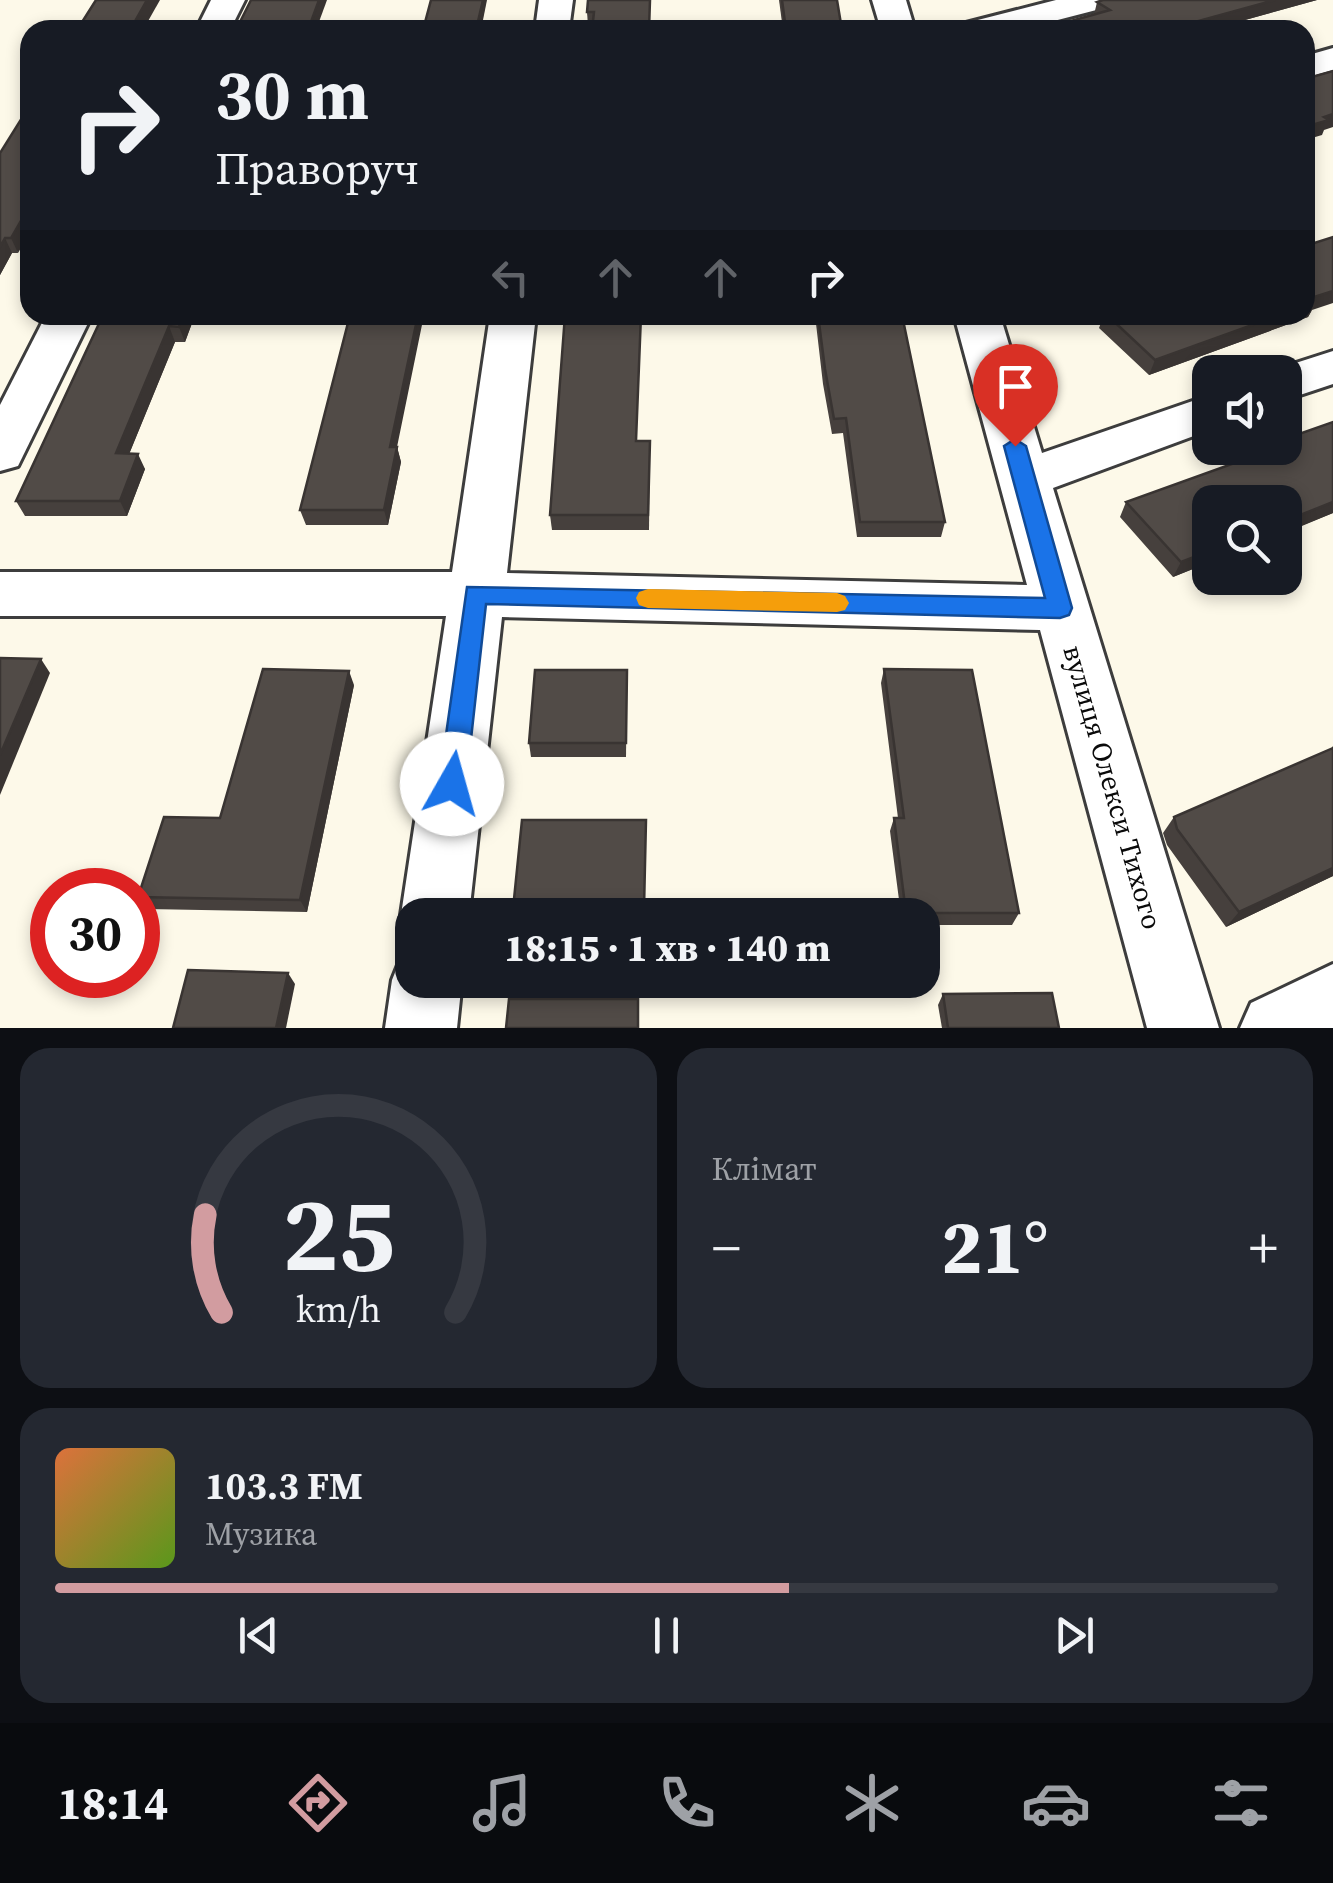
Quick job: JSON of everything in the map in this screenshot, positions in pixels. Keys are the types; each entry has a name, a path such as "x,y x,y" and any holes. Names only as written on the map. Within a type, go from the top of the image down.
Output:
{"street":[{"path":"1017,20 1096,0"},
{"path":"0,452 64,325"},
{"path":"437,898 512,325"},
{"name":"вулиця Олекси Тихого","path":"979,325 1183,1028"},
{"path":"1302,378 1333,367"},
{"path":"1024,479 1192,418"},
{"path":"0,594 475,594 1060,608"},
{"path":"421,1028 425,998"},
{"path":"1276,1028 1333,1000"}],"building":[{"path":"96,0 147,0 136,20 83,20"},
{"path":"251,0 319,0 312,20 241,20"},
{"path":"431,0 483,0 478,20 426,20"},
{"path":"588,0 650,0 649,20 593,20 594,12 587,12"},
{"path":"782,0 837,0 840,20 785,20"},
{"path":"1275,0 1202,20 1074,20 1110,10 1097,2"},
{"path":"1333,71 1333,114 1324,117 1329,120 1315,124 1315,76"},
{"path":"20,121 20,222 0,247 0,153"},
{"path":"1333,237 1333,291 1315,297 1315,243"},
{"path":"98,325 180,325 169,326 116,453 138,454 120,501 16,501"},
{"path":"347,325 416,325 390,447 397,447 384,510 300,510"},
{"path":"564,325 641,325 636,441 650,441 648,515 550,515"},
{"path":"819,325 904,325 945,522 860,522 846,418 834,419"},
{"path":"1118,325 1252,325 1155,360"},
{"path":"1333,422 1333,502 1302,514 1302,485 1192,485 1192,558 1181,562 1126,502 1229,465 1302,465 1302,433"},
{"path":"0,658 41,659 0,755"},
{"path":"263,669 349,671 300,900 160,897 160,868 147,868 164,817 220,818"},
{"path":"884,669 972,670 1019,913 940,913 940,898 904,898 894,818 904,818"},
{"path":"535,670 627,670 626,743 529,743"},
{"path":"1333,748 1333,868 1239,912 1177,829 1174,817"},
{"path":"522,820 646,820 644,898 514,898"},
{"path":"188,970 288,973 276,1028 173,1028"},
{"path":"1052,993 1059,1028 948,1028 943,994"},
{"path":"509,999 638,999 638,1028 506,1028"}],"slow traffic":[{"path":"648,598 837,603"}],"route":[{"path":"452,784 475,594 1060,608 1015,446"}]}
